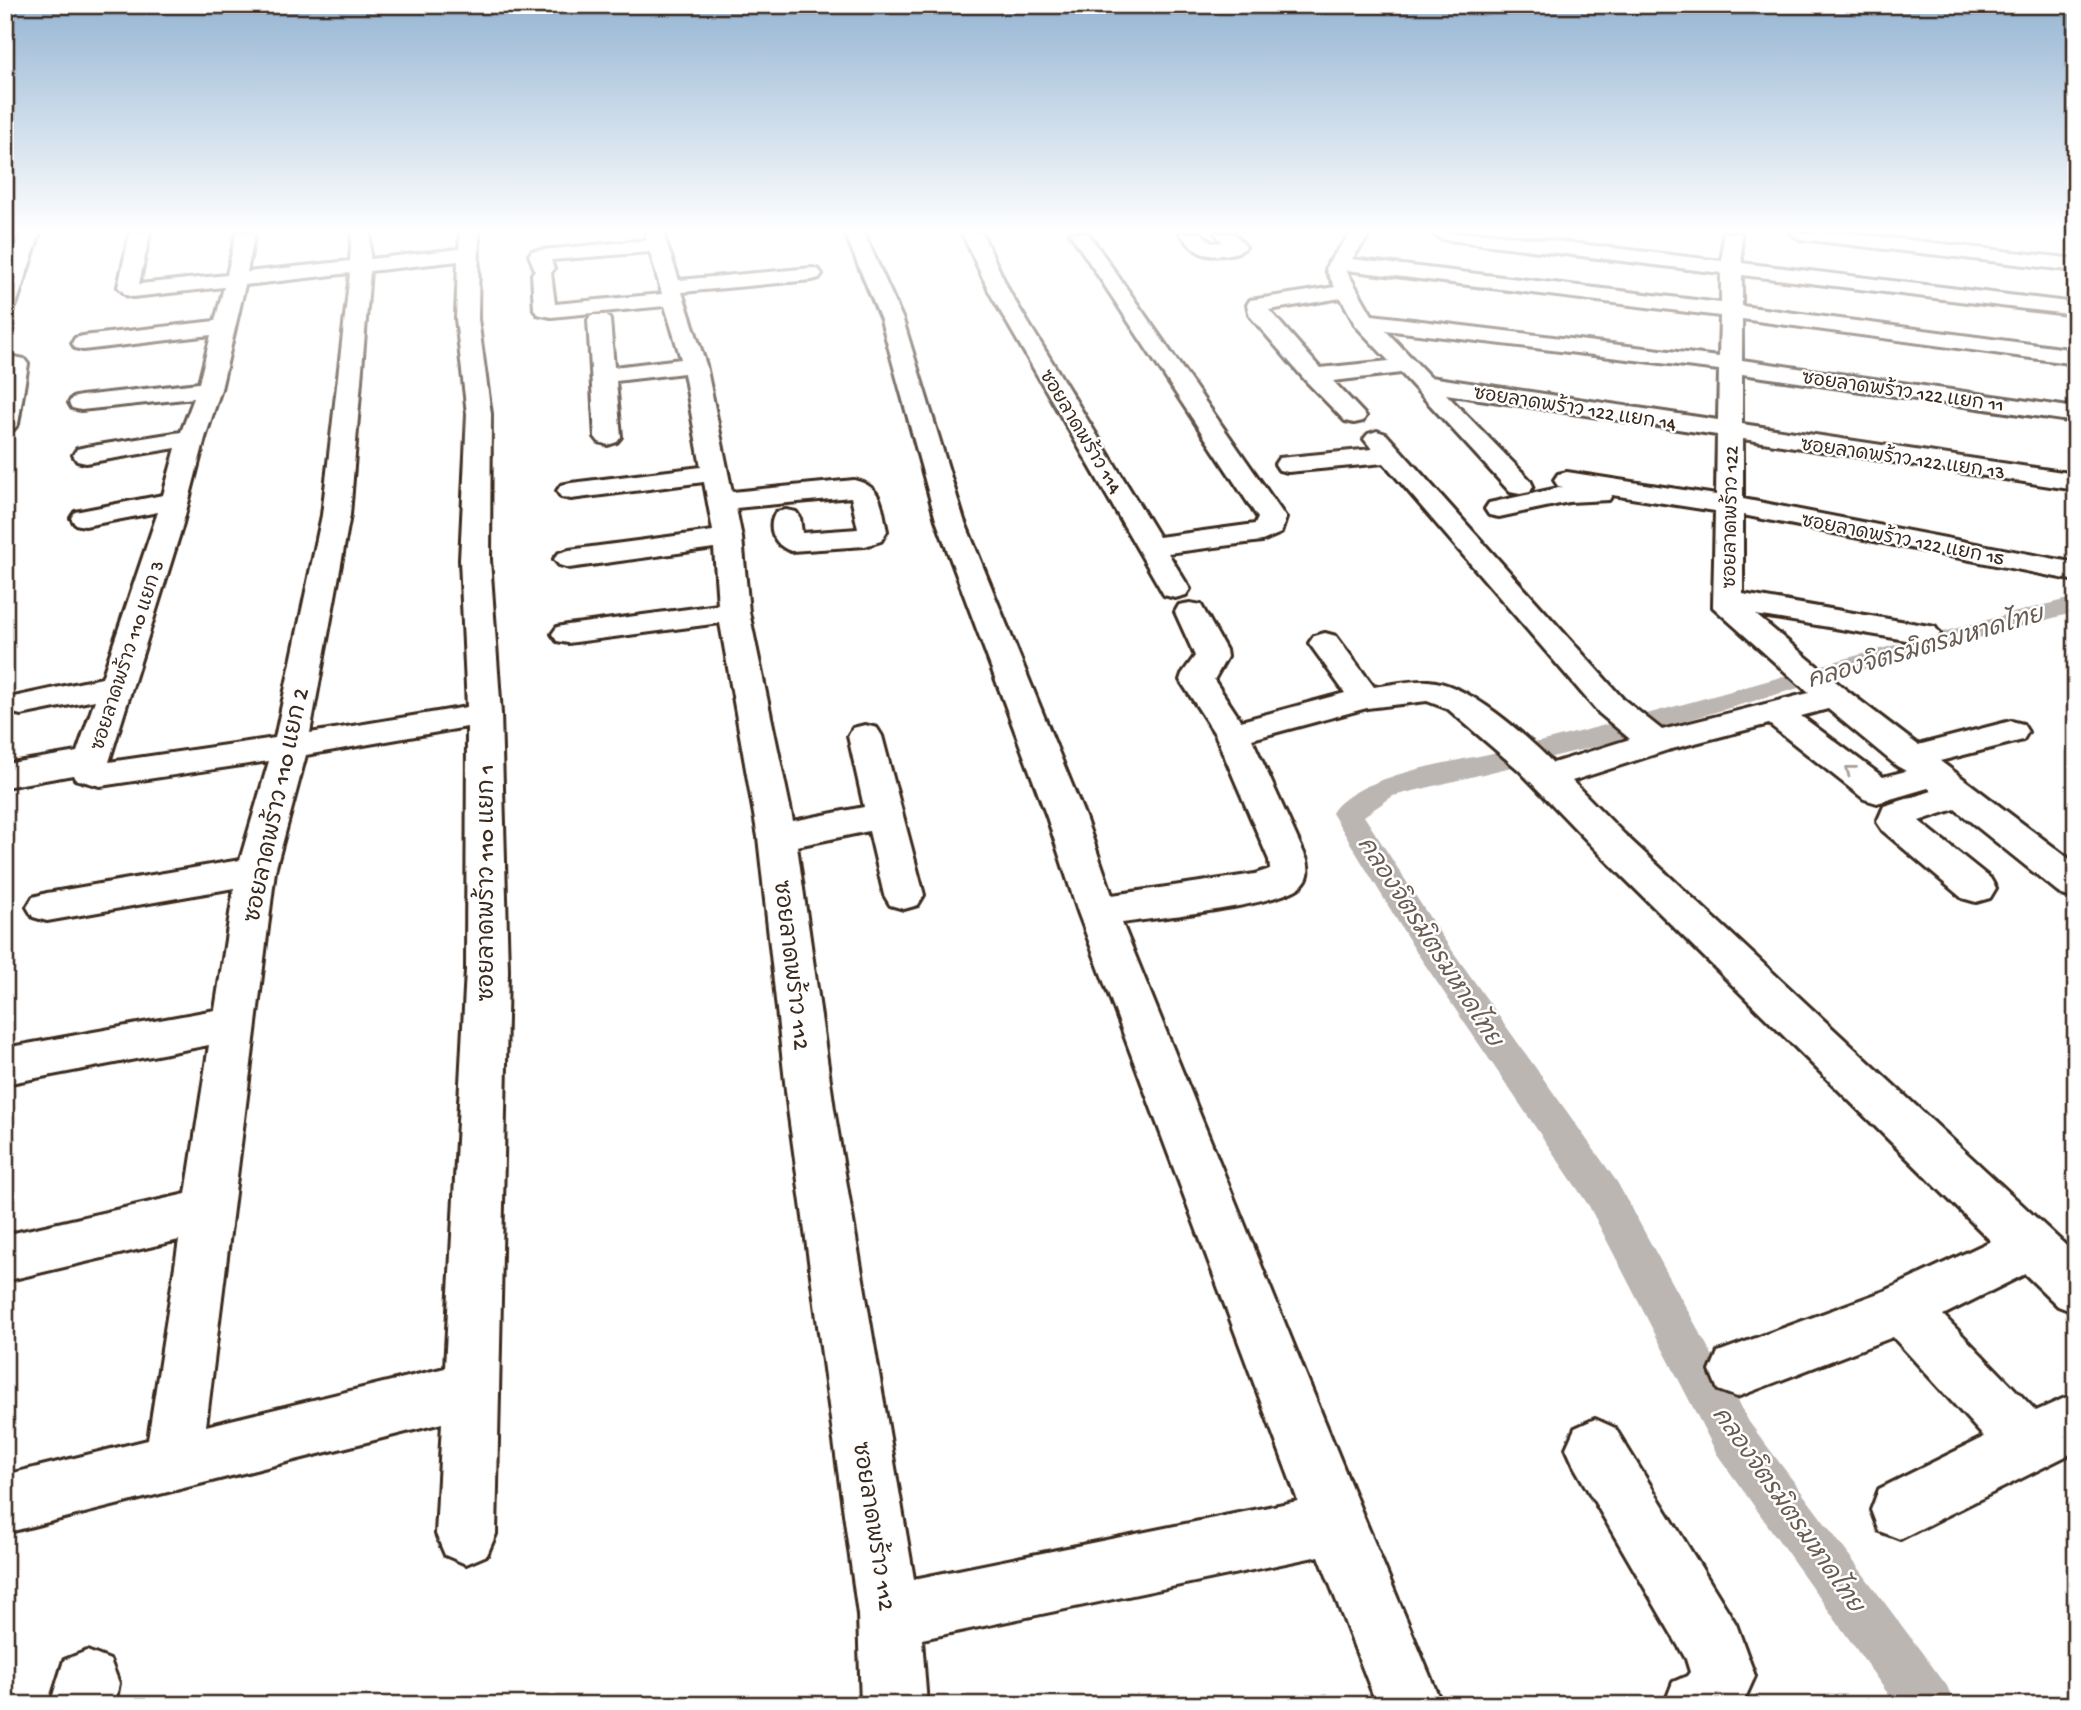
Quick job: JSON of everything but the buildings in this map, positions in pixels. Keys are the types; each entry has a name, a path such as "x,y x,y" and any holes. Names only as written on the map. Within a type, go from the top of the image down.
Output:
{"street":[{"name":"ซอยลาดพร้าว 110 แยก 3","path":"228,313 209,389 175,501 88,771 100,775 291,747 484,714"},
{"name":"ซอยลาดพร้าว 110 แยก 2","path":"173,1461 256,871 291,747 296,710 336,514 355,313"},
{"name":"ซอยลาดพร้าว 110 แยก 1","path":"466,1534 487,970 484,714 475,560 479,414 467,313"},
{"name":"ซอยลาดพร้าว 112","path":"678,313 694,365 721,504 734,612 777,837 811,1109 889,1615 894,1705"},
{"path":"889,313 950,520 1066,817 1098,912 1336,1523 1410,1705"},
{"name":"ซอยลาดพร้าว 114","path":"1012,313 1210,650 1211,657 1198,674 1197,680 1232,734"},
{"path":"1133,313 1272,518 1271,527 1262,533 1150,547"},
{"path":"1260,313 1314,376 1354,416"},
{"path":"1360,313 1364,321 1413,375 1520,486"},
{"name":"ซอยลาดพร้าว 122","path":"1731,313 1728,607 1934,776 2076,885"},
{"path":"1744,313 2076,357"},
{"path":"599,320 608,437"},
{"name":"ซอยลาดพร้าว 122 แยก 11","path":"1364,321 1731,365 2076,415"},
{"path":"83,343 225,327"},
{"path":"5,362 16,364 5,424"},
{"path":"604,375 694,365"},
{"name":"ซอยลาดพร้าว 122 แยก 14","path":"1314,376 1413,375 1730,431"},
{"path":"81,403 209,389"},
{"name":"ซอยลาดพร้าว 122 แยก 13","path":"1730,431 2076,482"},
{"path":"86,455 192,438"},
{"path":"1288,464 1383,447 1611,706 1652,738"},
{"path":"1567,480 1729,509"},
{"path":"571,491 721,504 868,511 861,490 812,482 785,507"},
{"path":"1499,509 1588,493 1729,509"},
{"path":"85,518 175,501"},
{"path":"569,559 721,504"},
{"name":"ซอยลาดพร้าว 122 แยก 15","path":"1729,509 2076,572"},
{"path":"1728,601 1924,634"},
{"path":"568,634 734,612"},
{"path":"1325,643 1365,698"},
{"path":"1539,769 1652,738 1775,712 1814,680"},
{"path":"21,705 117,685"},
{"path":"1098,912 1255,888 1279,882 1290,874 1288,860 1232,734 1365,698 1427,691 1441,693 1461,702 1498,731 1539,769 1611,843 2076,1289"},
{"path":"1775,712 1877,791 1934,776 2011,732"},
{"path":"865,736 904,895"},
{"path":"5,776 90,761"},
{"path":"1934,776 1897,815 1896,822 1976,888"},
{"path":"777,837 883,816"},
{"path":"47,907 256,871"},
{"path":"5,1066 235,1023"},
{"path":"5,1258 208,1211"},
{"path":"1737,1371 1902,1309 2030,1247"},
{"path":"1900,1510 2052,1433 1902,1309"},
{"path":"5,1504 470,1388"},
{"path":"1595,1448 1714,1646 1723,1675 1709,1701 1696,1705"},
{"path":"889,1615 1336,1523"}],"waterway":[{"name":"คลองจิตรมิตรมหาดไทย","path":"1928,1705 1733,1438 1603,1194 1427,941 1347,813 1383,789 1595,738 1879,656 2076,604"}]}
